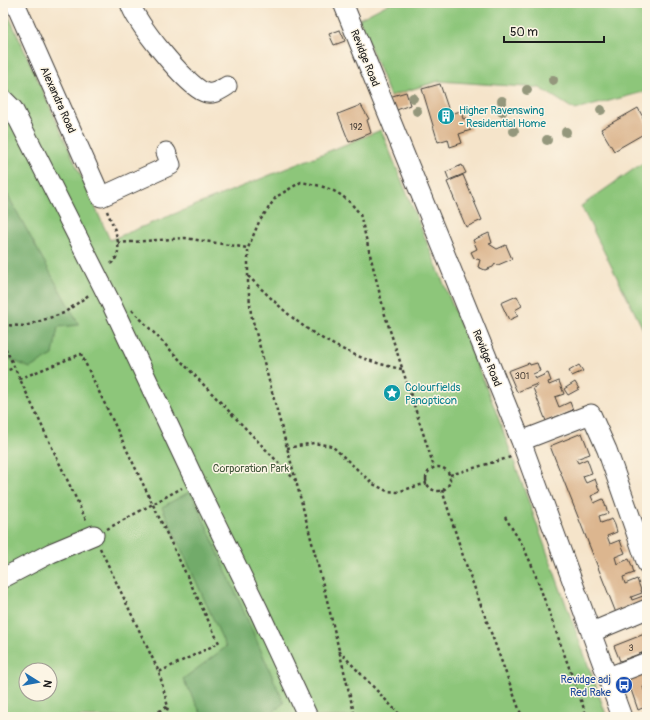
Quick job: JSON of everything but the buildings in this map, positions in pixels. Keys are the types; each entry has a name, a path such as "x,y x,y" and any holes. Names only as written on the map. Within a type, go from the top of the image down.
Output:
{"street":[{"name":"Alexandra Road","path":"15,3 101,197"},
{"path":"130,3 131,7 162,52 192,85 205,93 215,93 227,86"},
{"name":"Revidge Road","path":"343,3 523,447 622,717"},
{"path":"3,99 13,109 100,279 308,717"},
{"path":"101,197 171,165 166,152"},
{"path":"523,447 591,414 610,456 647,564"},
{"path":"3,578 51,553 94,535"},
{"path":"592,632 647,609"},
{"path":"608,677 647,662"}],"path":[{"path":"355,717 296,481 252,314 248,276 248,248 259,222 276,197 301,182 327,187 350,202 360,214 385,315 434,467"},
{"path":"3,325 25,326 64,313 100,279 117,256 118,243 117,236 101,197"},
{"path":"118,243 185,238 248,248"},
{"path":"248,276 303,326 356,355 380,365 402,370"},
{"path":"129,307 296,481"},
{"path":"3,343 159,672 168,706 165,717"},
{"path":"19,379 81,354 153,504 219,643 159,672"},
{"path":"3,372 14,368"},
{"path":"287,448 314,443 332,446 373,484 387,491 397,492 427,483"},
{"path":"450,474 523,447"},
{"path":"434,467 442,467 450,474 448,486 442,490 433,490 427,483 427,472 434,467"},
{"path":"94,535 195,481"},
{"path":"442,490 464,559 522,717"},
{"path":"505,517 524,546 587,717"},
{"path":"339,651 402,717"},
{"path":"148,717 168,706"}],"green space":[{"name":"Corporation Park","path":"3,3 110,240 381,130 495,409 607,717 3,717"},
{"path":"390,3 647,3 647,91 575,110 540,88 439,81 390,96 359,19"},
{"path":"647,160 647,337 581,206"},
{"path":"6,192 79,325 58,327 53,355 30,368 3,356 3,194"},
{"path":"191,491 284,703 267,717 203,717 183,679 226,647 162,507"}],"place":[{"name":"Higher Ravenswing - Residential Home","path":"446,116"},
{"name":"Colourfields Panopticon","path":"392,393"},
{"name":"Revidge adj Red Rake","path":"624,685"}]}
